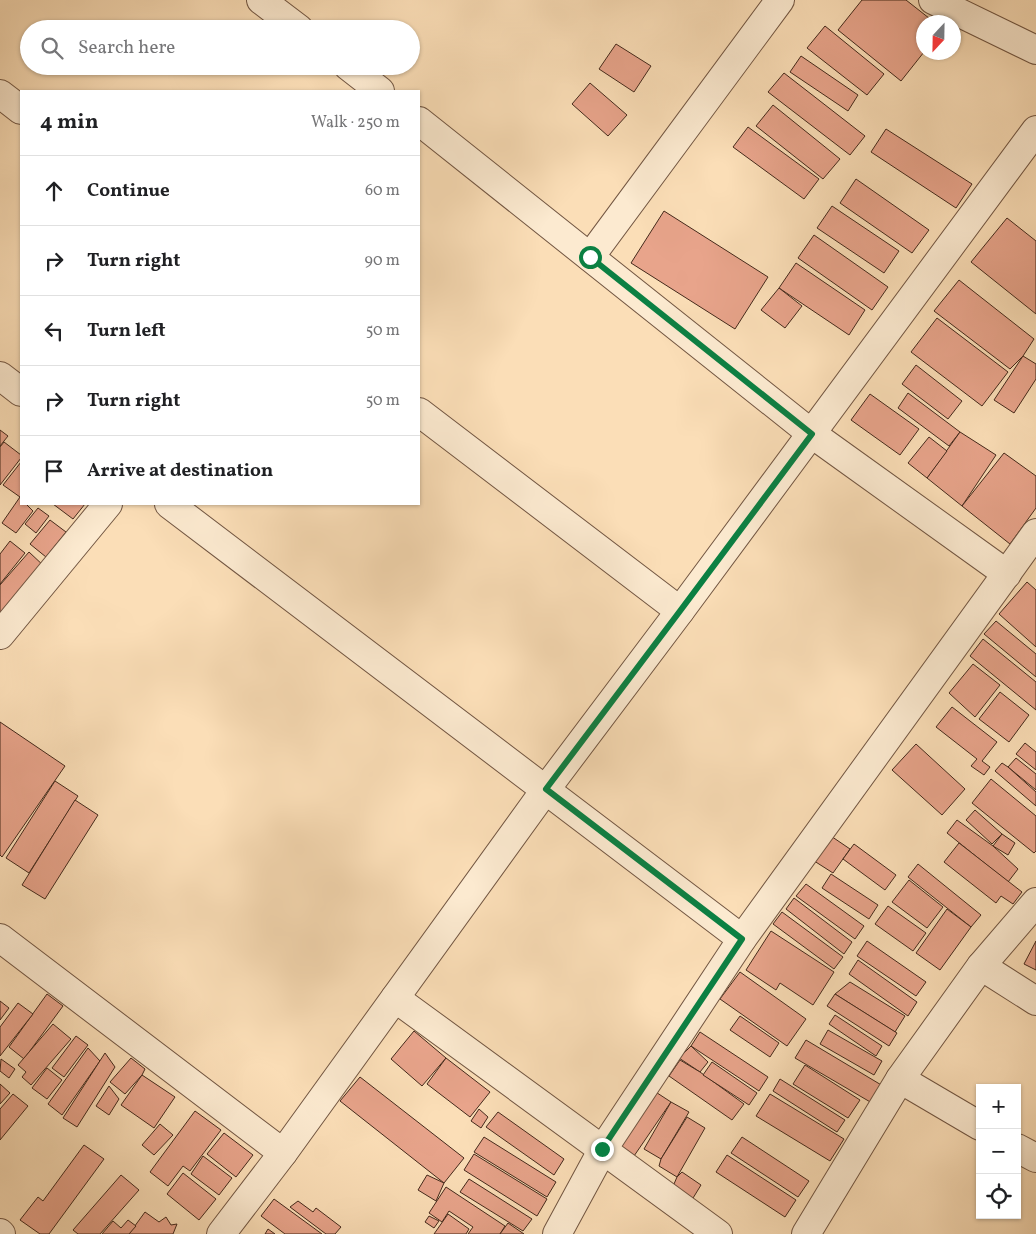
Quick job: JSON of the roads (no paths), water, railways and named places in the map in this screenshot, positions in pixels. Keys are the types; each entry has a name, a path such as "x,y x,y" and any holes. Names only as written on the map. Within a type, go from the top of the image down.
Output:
{"street":[{"path":"261,0 287,20"},
{"path":"590,257 780,0"},
{"path":"933,0 1036,50"},
{"path":"360,75 379,90"},
{"path":"0,94 20,109"},
{"path":"420,122 812,434 1007,574"},
{"path":"221,1234 283,1153 546,789 812,434 1036,130"},
{"path":"0,376 20,391"},
{"path":"420,413 680,611"},
{"path":"0,635 107,505"},
{"path":"170,505 742,939"},
{"path":"557,1234 602,1149 742,939 1036,533"},
{"path":"806,1234 900,1079 981,966 1036,902"},
{"path":"0,938 283,1153"},
{"path":"981,966 1036,1001"},
{"path":"395,998 718,1234"},
{"path":"900,1079 976,1124"},
{"path":"1021,1150 1036,1158"}]}
